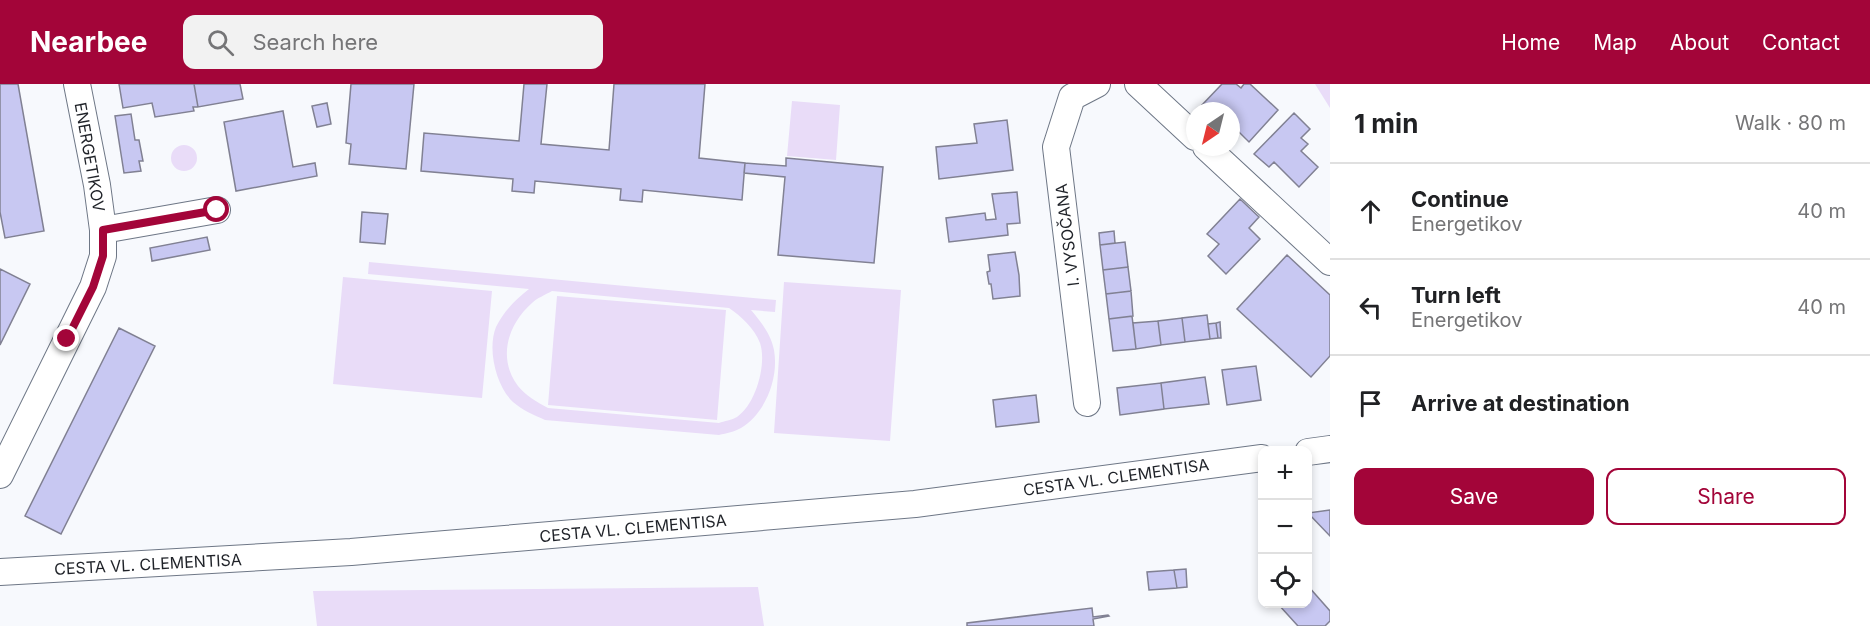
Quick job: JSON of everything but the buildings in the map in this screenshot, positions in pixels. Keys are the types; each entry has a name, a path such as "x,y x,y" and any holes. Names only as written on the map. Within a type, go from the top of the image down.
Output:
{"street":[{"name":"ENERGETIKOV","path":"0,475 93,287 103,256 103,230 97,185 76,84"},
{"name":"I. VYSOČANA","path":"1087,403 1056,147 1072,97 1097,84"},
{"path":"1138,84 1186,129"},
{"path":"1216,156 1330,262"},
{"name":"ENERGETIKOV","path":"103,230 217,210"},
{"path":"1312,451 1330,448"},
{"name":"CESTA VL. CLEMENTISA","path":"0,572 351,552 915,504 1258,459"}],"shaded area":[{"path":"1315,84 1330,84 1330,108"},
{"path":"792,101 840,105 836,160 787,156"},
{"path":"184,145 193,149 197,158 193,167 184,171 175,167 171,158 175,149"},
{"path":"369,262 776,300 775,312 751,310 765,328 773,344 775,360 769,394 750,421 738,429 719,435 545,420 520,407 507,395 498,377 493,356 493,336 499,321 510,306 529,289 368,274","holes":["552,291 729,308 751,327 760,343 762,362 758,383 750,403 737,417 719,423 548,408 521,390 508,364 508,342 517,321 534,301"]},
{"path":"343,277 492,291 482,398 333,384"},
{"path":"784,282 901,290 890,441 774,433"},
{"path":"557,296 726,310 717,420 548,405"},
{"path":"758,587 764,626 317,626 313,591"}],"route":[{"path":"67,339 93,287 103,256 103,230 217,210"}]}
